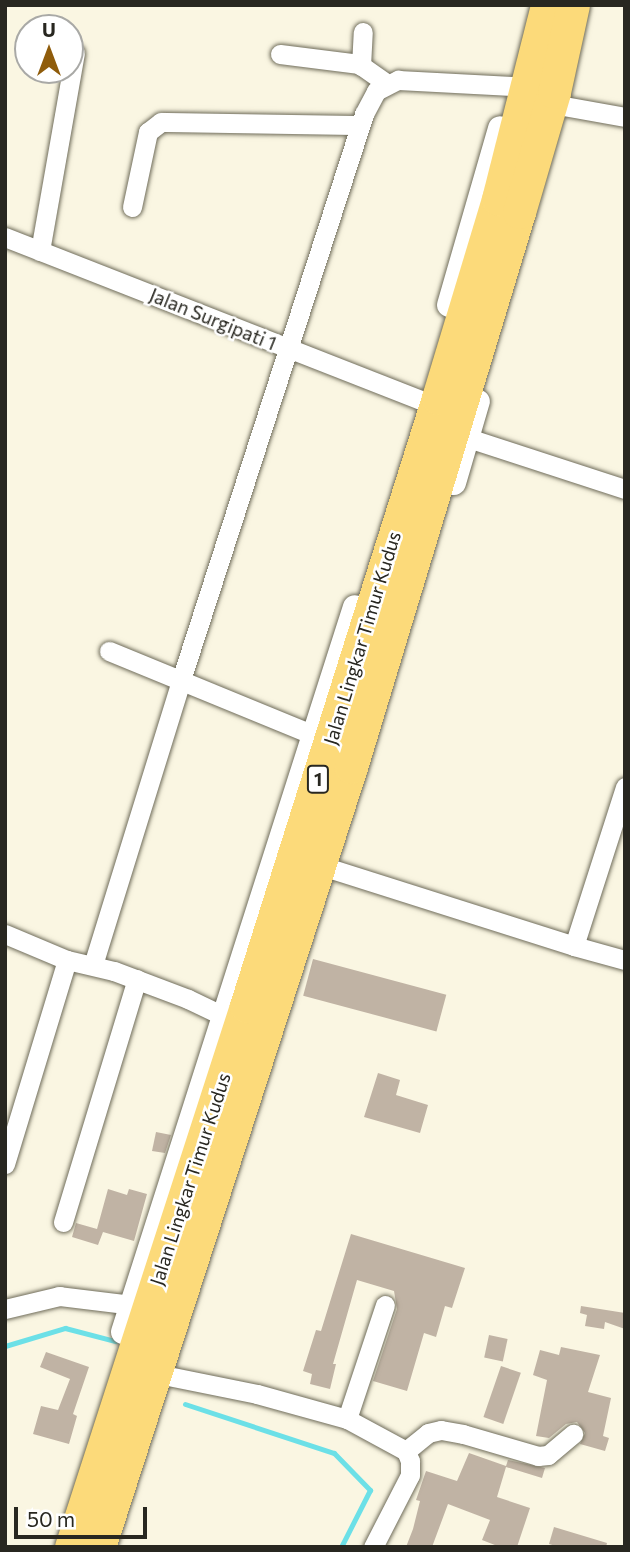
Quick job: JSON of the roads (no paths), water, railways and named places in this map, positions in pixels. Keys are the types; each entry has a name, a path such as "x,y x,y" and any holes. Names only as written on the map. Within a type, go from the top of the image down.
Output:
{"highway":[{"name":"Jalan Lingkar Timur Kudus","path":"99,1547 250,1029 498,199 547,5"},
{"name":"Jalan Lingkar Timur Kudus","path":"71,1547 250,1029 325,866 554,92 573,5"}],"street":[{"path":"114,1547 169,1376 250,1029 314,735 421,400 512,86 531,5"},
{"path":"588,5 564,106 468,438 325,866 625,960"},
{"path":"362,66 363,32"},
{"path":"280,54 362,66 386,83"},
{"path":"93,965 181,680 290,349 360,125 376,91 386,83 398,80 512,86"},
{"path":"40,251 70,84"},
{"path":"564,106 625,117"},
{"path":"132,207 148,132 161,122 360,125"},
{"name":"Jalan Surgipati 1","path":"5,237 421,400"},
{"path":"468,438 625,489"},
{"path":"110,651 314,735"},
{"path":"574,946 625,787"},
{"path":"5,934 67,960 137,979 250,1029"},
{"path":"5,1164 67,960"},
{"path":"63,1223 137,979"},
{"path":"56,1547 132,1305 250,1029"},
{"path":"5,1308 59,1296 132,1305"},
{"path":"346,1419 385,1305"},
{"path":"169,1376 257,1394 346,1419 406,1451 411,1461 410,1475 373,1547"},
{"path":"406,1451 428,1433 441,1430 538,1456 548,1455 573,1434"}],"waterway":[{"path":"5,1346 65,1328 115,1341"},
{"path":"185,1404 334,1453 370,1490 341,1547"}]}
